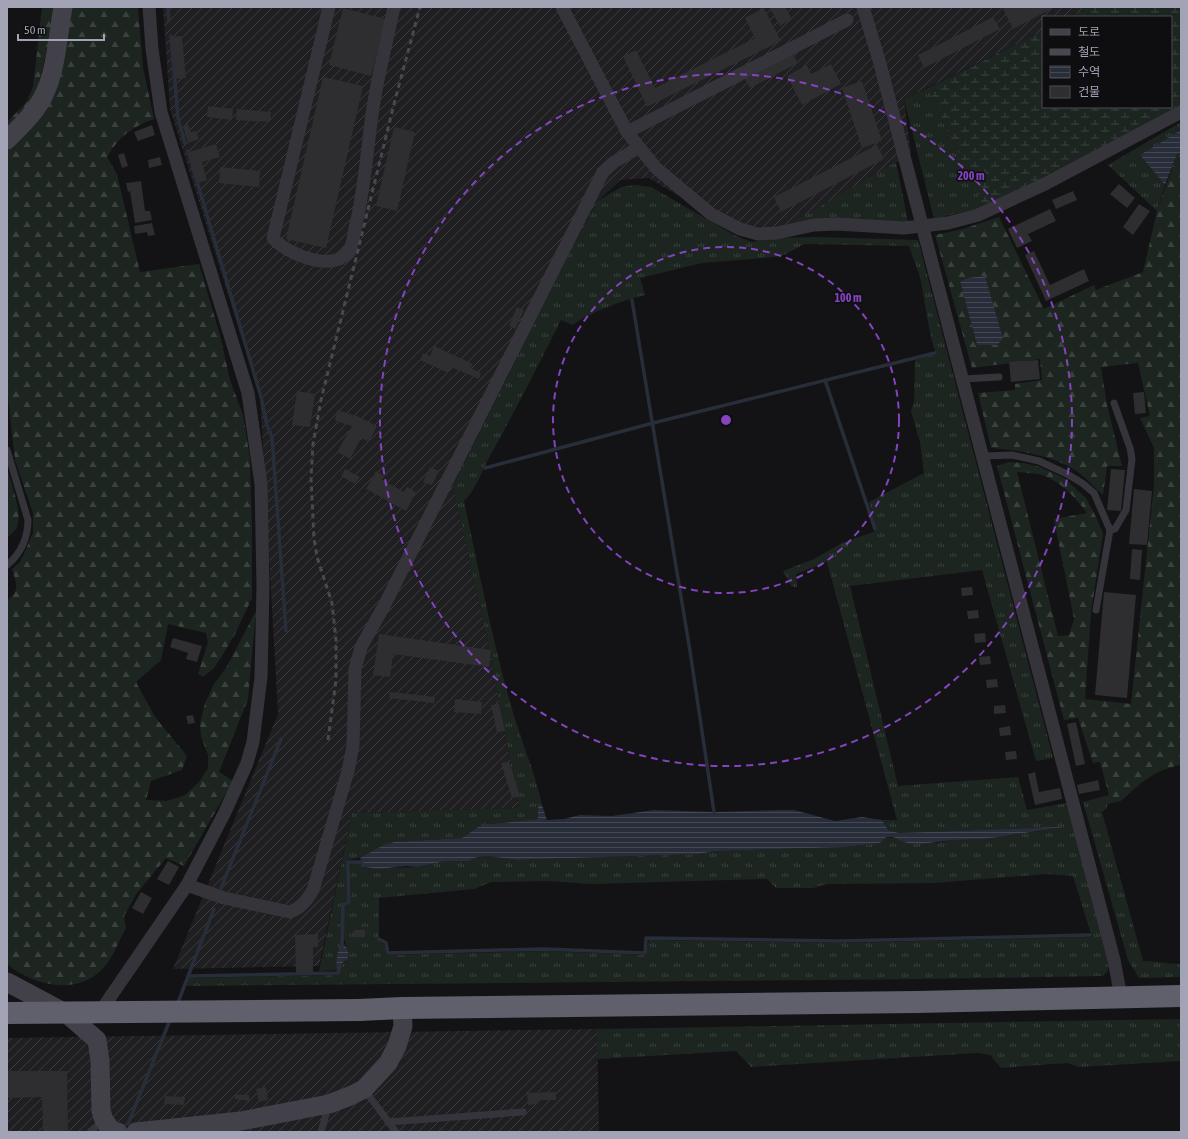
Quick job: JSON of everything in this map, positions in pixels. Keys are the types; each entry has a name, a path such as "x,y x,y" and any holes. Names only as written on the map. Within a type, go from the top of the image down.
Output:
{"highway":[{"path":"7,1013 359,1010 402,1008 917,1002 1181,996"}],"street":[{"path":"7,140 33,111 43,97 49,81 64,7"},
{"path":"86,1030 108,1002 187,885 225,812 247,763 253,742 260,697 263,586 261,484 248,393 161,112 152,49 149,7"},
{"path":"329,7 273,238 278,244 294,254 324,261 336,259 345,255 350,249 359,214 373,107 394,7"},
{"path":"562,7 627,132 638,148 656,168 692,200 711,214 740,229 765,234 814,225 837,224 904,228 948,223 978,215 1002,205 1102,156 1181,112"},
{"path":"863,7 879,60 984,456 1110,945 1121,997"},
{"path":"627,132 846,20"},
{"path":"187,885 224,898 290,912 297,910 313,890 348,771 352,746 355,669 362,647 388,599 596,185 604,172 614,162 638,148"},
{"path":"7,982 67,1014 97,1040 100,1061 101,1111 104,1128"},
{"path":"136,1132 241,1124 329,1104 364,1089 388,1063 397,1046 402,1026 402,1008"}],"lane":[{"path":"963,379 999,377"},
{"path":"1110,530 1115,529 1126,510 1132,459 1130,448 1114,403"},
{"path":"7,450 28,520 28,527 24,543 19,552 7,565"},
{"path":"984,456 1012,455 1053,467 1077,480 1094,493 1110,530 1096,610"},
{"path":"364,1089 396,1132"},
{"path":"322,1132 329,1104"},
{"path":"388,1122 523,1112"}],"shaded area":[{"path":"163,7 1087,7 1071,16 1042,16 1042,31 904,99 911,154 773,234 739,232 649,178 620,180 598,201 563,265 453,486 487,638 519,808 352,813 319,966 173,969 278,714 260,396 170,109"},
{"path":"597,1029 599,1132 7,1132 7,1038"}],"green space":[{"path":"42,7 54,7 53,26 34,102 7,131 7,122 26,103 33,87"},
{"path":"71,7 138,7 143,68 154,119 132,129 116,143 107,157 117,174 140,272 199,264 220,335 230,380 243,415 250,459 252,598 235,634 214,668 203,677 198,674 208,642 206,633 168,624 161,660 136,682 155,717 187,756 182,770 151,781 146,800 167,801 185,795 199,782 208,768 208,755 201,736 200,723 205,703 214,684 226,668 256,611 248,699 219,772 233,781 184,866 166,858 137,893 124,916 126,928 114,953 105,966 95,976 83,982 70,985 56,985 30,978 7,964 7,600 16,590 16,582 12,569 19,563 33,533 33,513 15,460 7,389 7,150 20,140"},
{"path":"1087,7 1181,7 1181,107 1095,155 983,207 928,88 1042,31 1042,108 1172,108 1172,16 1071,16"},
{"path":"928,88 983,207 934,219 904,99"},
{"path":"1181,122 1181,130 1140,155 1165,185 1157,211 1108,165"},
{"path":"1181,153 1181,765 1163,770 1148,778 1121,801 1109,795 1100,762 1093,763 1078,718 1064,720 997,466 1009,462 1023,463 1040,467 1064,478 1086,498 1103,534 1091,612 1085,699 1131,704 1154,485 1154,448 1140,418 1150,416 1138,363 1101,367 1107,405 1122,466 1107,466 1103,495 1079,473 1066,465 1034,454 991,448 978,393 1015,390 1015,384 1042,380 1040,359 972,368 935,235 963,229 999,217 1044,309 1094,285 1096,290 1143,272 1157,211 1177,154","holes":["985,276 977,345 960,281 968,278","1017,472 1042,475 1056,482 1073,496 1087,513 1054,519 1074,619 1069,635 1058,636"]},
{"path":"896,162 908,222 773,234"},
{"path":"635,185 651,187 736,236 752,242 776,238 816,237 918,240 1053,758 1036,761 982,570 850,586 898,786 1018,777 1027,810 1067,803 1109,965 1107,972 1103,976 186,986 189,978 339,975 342,963 345,962 349,951 344,939 343,924 344,906 351,902 350,863 361,863 360,866 388,868 418,867 445,861 469,861 477,857 488,856 517,860 699,854 715,851 845,847 880,843 885,837 936,843 952,840 985,839 1060,828 899,833 888,830 882,820 897,820 827,562 796,574 797,587 792,587 783,571 814,559 842,543 876,531 869,502 924,473 920,442 911,411 914,402 915,360 936,354 921,282 909,246 804,244 786,254 775,257 702,263 640,278 645,295 607,307 587,316 573,325 561,320 476,485 464,501 498,657 542,805 538,804 538,819 478,827 462,838 394,842 374,851 367,856 348,860 348,901 342,904 341,944 337,955 337,970 319,971 352,813 519,808 487,638 453,486 563,265 598,201 621,187","holes":["1047,874 1073,876 1092,937 841,943 649,940 645,955 547,951 387,955 385,945 379,941 379,898 474,889 491,882 548,881 591,884 767,879 776,888 813,888 827,884 934,883"]},
{"path":"7,468 16,499 19,516 16,529 7,538"},
{"path":"1109,795 1121,801 1107,804 1107,808 1102,812 1143,961 1181,964 1181,977 1139,978 1128,960 1083,802"},
{"path":"1181,1019 1181,1061 1079,1067 1067,1063 1001,1068 990,1055 978,1053 751,1067 736,1051 597,1059 597,1029"}],"water":[{"path":"1181,130 1181,153 1177,154 1165,185 1140,155"},
{"path":"985,276 1003,339 997,345 977,345 960,281 968,278"},
{"path":"538,804 542,805 547,820 564,819 580,815 612,816 654,810 716,812 794,810 835,821 862,817 882,820 888,830 899,833 1064,827 985,839 952,840 920,844 907,843 893,837 886,837 880,843 845,847 715,851 699,854 517,860 488,856 477,857 469,861 445,861 418,867 406,866 378,869 360,866 362,862 360,858 382,846 394,842 462,838 478,827 485,825 538,819"},
{"path":"341,944 346,946 349,954 347,959 342,963 339,975 337,960 338,951"}],"building":[{"path":"769,7 785,7 792,19 780,26"},
{"path":"1002,7 1055,7 1013,29"},
{"path":"343,8 386,19 371,76 329,65"},
{"path":"764,8 781,41 647,107 623,56 636,50 655,88 755,38 745,18"},
{"path":"993,17 1000,29 924,68 918,55"},
{"path":"182,36 186,78 175,79 171,37"},
{"path":"792,52 798,63 750,88 744,77"},
{"path":"831,64 841,84 802,105 787,76 807,65 811,74"},
{"path":"323,77 363,86 326,248 286,239"},
{"path":"862,81 882,141 862,148 842,88"},
{"path":"208,106 233,109 232,120 207,117"},
{"path":"237,109 271,112 270,122 236,120"},
{"path":"188,124 191,132 196,131 199,139 188,143 183,126"},
{"path":"152,125 155,135 138,141 134,132"},
{"path":"394,127 415,132 397,211 376,206"},
{"path":"216,144 220,157 202,162 207,180 198,183 189,152"},
{"path":"877,145 884,159 781,212 774,197"},
{"path":"124,153 128,166 122,168 118,155"},
{"path":"160,157 162,165 149,168 148,160"},
{"path":"220,167 260,171 259,187 219,183"},
{"path":"141,181 145,211 150,211 152,220 135,223 130,191 128,192 126,183"},
{"path":"1119,184 1135,198 1127,208 1110,194"},
{"path":"1073,191 1077,200 1056,209 1052,200"},
{"path":"1139,204 1150,211 1133,235 1123,227"},
{"path":"1050,209 1056,221 1028,234 1032,241 1017,248 1008,229"},
{"path":"152,223 155,235 148,236 147,232 135,234 134,226"},
{"path":"1034,251 1050,285 1084,269 1089,281 1046,301 1025,255"},
{"path":"517,307 524,310 515,329 509,326"},
{"path":"434,346 473,364 471,368 481,373 479,379 451,367 448,373 420,360 423,353 430,356"},
{"path":"1038,360 1040,379 1011,382 1009,362"},
{"path":"297,391 315,394 310,427 292,425"},
{"path":"1144,392 1146,413 1135,414 1133,393"},
{"path":"337,410 357,416 377,426 369,442 361,438 350,459 337,452 352,426 335,421"},
{"path":"430,467 439,471 432,485 423,482"},
{"path":"345,469 360,477 355,484 341,476"},
{"path":"1111,469 1125,470 1121,511 1107,510"},
{"path":"376,471 383,475 381,479 404,492 407,487 416,492 406,511 366,489"},
{"path":"1134,489 1152,491 1147,545 1129,544"},
{"path":"1132,549 1142,550 1140,580 1130,579"},
{"path":"972,587 973,595 962,596 961,588"},
{"path":"1104,592 1136,595 1127,698 1095,695"},
{"path":"978,610 979,618 968,619 967,611"},
{"path":"985,633 986,642 975,643 974,634"},
{"path":"379,634 491,650 489,667 393,654 390,677 373,675"},
{"path":"173,638 202,646 197,662 186,659 188,653 170,647"},
{"path":"990,656 991,664 980,665 979,657"},
{"path":"997,679 998,687 987,688 986,680"},
{"path":"390,692 435,697 434,703 389,698"},
{"path":"455,699 482,702 481,714 454,712"},
{"path":"499,704 505,731 497,732 491,705"},
{"path":"1005,705 1006,713 994,714 994,706"},
{"path":"193,715 195,723 188,724 186,716"},
{"path":"1076,722 1085,764 1076,766 1067,724"},
{"path":"1010,726 1011,735 1000,736 999,728"},
{"path":"1016,751 1017,759 1006,760 1005,752"},
{"path":"509,761 520,796 512,798 501,763"},
{"path":"1035,772 1039,792 1060,788 1062,799 1035,805 1028,774"},
{"path":"1098,780 1100,790 1079,794 1077,785"},
{"path":"168,861 179,867 169,885 157,879"},
{"path":"141,892 152,898 143,914 132,908"},
{"path":"354,930 365,930 365,937 353,937"},
{"path":"318,934 318,947 313,947 313,973 296,974 295,935"},
{"path":"7,1071 67,1071 68,1132 43,1132 42,1097 7,1098"},
{"path":"266,1087 268,1100 259,1102 256,1089"},
{"path":"556,1092 556,1100 538,1100 538,1104 528,1105 527,1093"},
{"path":"235,1094 249,1095 249,1101 235,1099"},
{"path":"165,1096 185,1097 184,1105 164,1104"}],"waterway":[{"path":"168,7 169,21"},
{"path":"171,36 178,118 185,143"},
{"path":"188,151 261,397 267,425 272,437 286,631"},
{"path":"632,300 690,651 714,812"},
{"path":"485,468 653,423 935,353"},
{"path":"825,380 875,529"},
{"path":"221,888 281,739"},
{"path":"342,949 343,905 349,902 348,862 362,862"},
{"path":"177,1005 214,909"},
{"path":"379,939 386,943 388,953 544,949 645,953 646,938 839,941 1090,935"},
{"path":"188,976 338,973 339,968"},
{"path":"128,1124 170,1020"}],"railway":[{"path":"328,740 336,680 336,640 332,603 317,557 314,539 311,478 313,444 321,400 394,104 420,7"}]}
